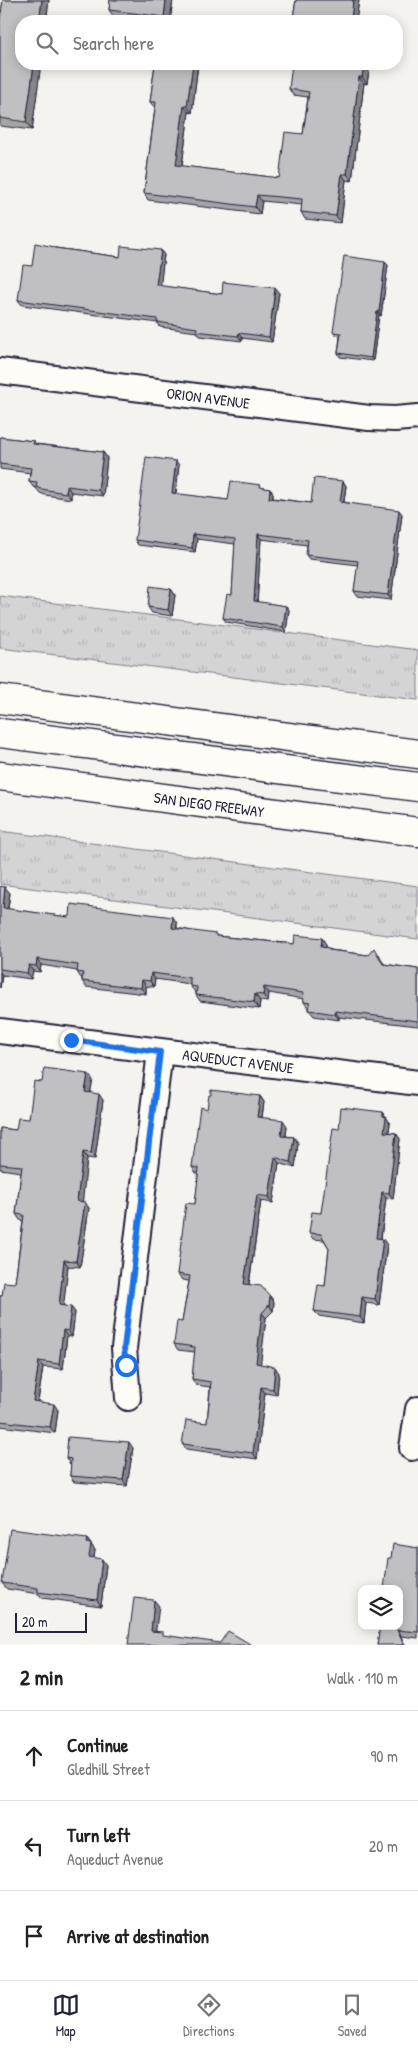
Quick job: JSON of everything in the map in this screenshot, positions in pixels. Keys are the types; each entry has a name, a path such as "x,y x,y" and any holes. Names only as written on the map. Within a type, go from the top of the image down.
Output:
{"highway":[{"path":"0,699 418,754"},
{"path":"0,733 418,787"},
{"path":"0,750 418,804"},
{"name":"SAN DIEGO FREEWAY","path":"0,776 418,832"}],"street":[{"name":"ORION AVENUE","path":"0,371 369,418 395,419 418,416"},
{"name":"AQUEDUCT AVENUE","path":"0,1031 418,1083"},
{"path":"128,1398 124,1348 160,1052"},
{"path":"412,1448 418,1409"}],"green space":[{"path":"0,596 418,650 418,700 0,648"},
{"path":"0,831 418,886 418,939 0,884"}],"building":[{"path":"3,0 42,0 40,15 15,15 15,70 33,70 26,122 0,118 0,19"},
{"path":"110,0 166,0 164,15 109,10"},
{"path":"296,0 353,0 352,15 293,15"},
{"path":"154,70 192,70 187,106 184,106 176,165 279,178 285,132 303,134 309,92 289,89 291,70 363,70 362,77 359,77 347,174 342,174 336,216 301,212 302,199 257,195 255,207 144,193 156,102 150,102"},
{"path":"35,243 55,248 120,257 121,246 161,250 156,285 222,294 223,282 275,288 269,337 239,333 238,336 196,331 197,328 157,322 157,319 18,300 23,265 32,266"},
{"path":"344,256 385,262 371,358 338,353 341,333 333,332"},
{"path":"0,437 34,441 33,444 103,452 98,490 67,486 66,493 36,487 37,482 29,481 31,468 0,464"},
{"path":"146,457 176,461 172,493 228,500 231,481 261,485 260,487 270,489 269,498 311,503 314,478 343,481 340,502 399,510 388,595 354,591 358,561 306,555 308,540 258,534 254,601 286,606 283,627 223,618 227,594 232,595 235,539 193,534 192,548 135,540"},
{"path":"150,586 171,589 168,610 148,607"},
{"path":"0,886 5,887 3,908 68,917 70,916 71,904 173,917 172,928 216,934 216,936 294,944 295,935 322,938 321,947 329,948 329,950 368,955 374,948 383,964 418,969 418,1021 335,1011 335,1014 309,1010 310,1003 304,1002 303,993 264,987 263,995 255,994 254,1002 196,995 197,987 190,986 190,978 151,973 150,981 142,980 141,988 82,981 83,973 77,972 78,965 37,959 36,966 29,965 27,973 0,969"},
{"path":"44,1068 88,1074 85,1092 99,1094 91,1153 83,1152 77,1201 85,1202 76,1261 64,1260 59,1305 71,1307 68,1331 63,1330 59,1364 39,1361 33,1401 54,1404 50,1427 0,1421 0,1296 2,1296 4,1282 15,1283 24,1215 16,1214 22,1166 0,1164 0,1128 16,1130 18,1118 29,1119 34,1081 42,1082"},
{"path":"211,1090 260,1096 257,1117 283,1120 281,1136 294,1137 290,1162 275,1157 269,1197 257,1195 244,1284 261,1286 270,1296 269,1305 262,1313 256,1363 275,1367 273,1389 261,1387 253,1453 182,1444 186,1420 207,1423 211,1382 192,1379 195,1347 174,1344 177,1321 182,1322 190,1276 177,1274 186,1203 195,1204 199,1168 192,1167 200,1107 207,1109"},
{"path":"341,1107 383,1112 383,1116 386,1117 384,1132 396,1133 389,1193 382,1192 376,1238 383,1239 375,1299 362,1297 360,1317 314,1311 318,1285 325,1286 329,1248 321,1234 309,1233 312,1212 321,1213 333,1128 339,1129"},
{"path":"68,1437 129,1442 123,1480 70,1476 71,1459 66,1458"},
{"path":"10,1529 87,1539 86,1543 91,1544 89,1557 102,1559 97,1600 38,1592 38,1588 2,1583"},
{"path":"393,1544 418,1548 418,1632 397,1630 403,1630 403,1585 385,1585 388,1558 391,1558"},
{"path":"134,1598 154,1600 151,1631 163,1632 163,1635 220,1643 228,1631 250,1644 128,1645"},
{"path":"379,1630 397,1630 404,1645 377,1645"}],"route":[{"path":"71,1040 160,1052 124,1348 126,1365"}]}
